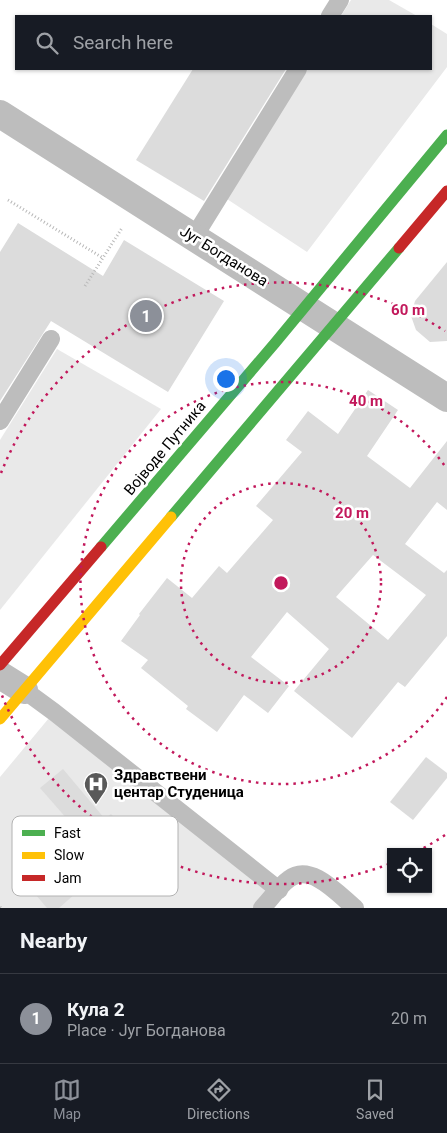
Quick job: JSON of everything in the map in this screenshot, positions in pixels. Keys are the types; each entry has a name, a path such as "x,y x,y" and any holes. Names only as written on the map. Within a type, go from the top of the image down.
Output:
{"main road":[{"name":"Војводе Путника","path":"0,665 304,307 447,135"},
{"path":"0,719 447,191"}],"street":[{"name":"Југ Богданова","path":"0,114 447,398"},
{"path":"0,675 24,690"}],"lane":[{"path":"331,15 340,0"},
{"path":"194,237 297,70"},
{"path":"0,421 51,339"},
{"path":"24,690 279,890"},
{"path":"262,908 289,878 299,874 311,874 320,878 356,908"}],"path":[{"path":"8,200 104,258"},
{"path":"85,286 115,240"}],"shaded area":[{"path":"351,0 389,0 415,15 342,15"},
{"path":"432,25 447,34 447,67 307,252 227,199 307,70 432,70"},
{"path":"57,349 161,409 0,610 0,440"},
{"path":"54,712 279,890 263,908 0,908 0,777"}],"building":[{"path":"192,70 285,70 204,201 136,160"},
{"path":"18,223 103,276 124,240 224,301 168,392 51,321 0,401 0,252"},
{"path":"447,262 447,341 430,342 416,330 411,316 415,301"},
{"path":"368,390 398,410 367,456 410,488 447,441 447,510 437,502 405,544 444,573 447,570 447,636 405,687 398,682 352,738 294,691 329,649 287,612 251,657 289,686 268,713 244,695 217,732 186,709 188,706 141,668 148,660 121,641 167,578 192,598 219,566 227,573 273,520 256,506 302,452 286,440 308,411 338,434","holes":["373,555 426,595 388,640 336,597"]},
{"path":"426,757 447,773 447,778 413,820 390,802"},
{"path":"63,769 102,816 64,816 40,788"},
{"path":"37,896 73,896 59,908 47,908"}],"traffic: fast":[{"path":"101,547 275,343 447,135"},
{"path":"171,517 399,248"}],"traffic: slow":[{"path":"0,719 171,517"}],"traffic: jam":[{"path":"399,248 447,191"},
{"path":"0,665 101,547"}],"place":[{"name":"Кула 2","path":"146,316"},
{"name":"Здравствени центар Студеница","path":"96,805"}]}
